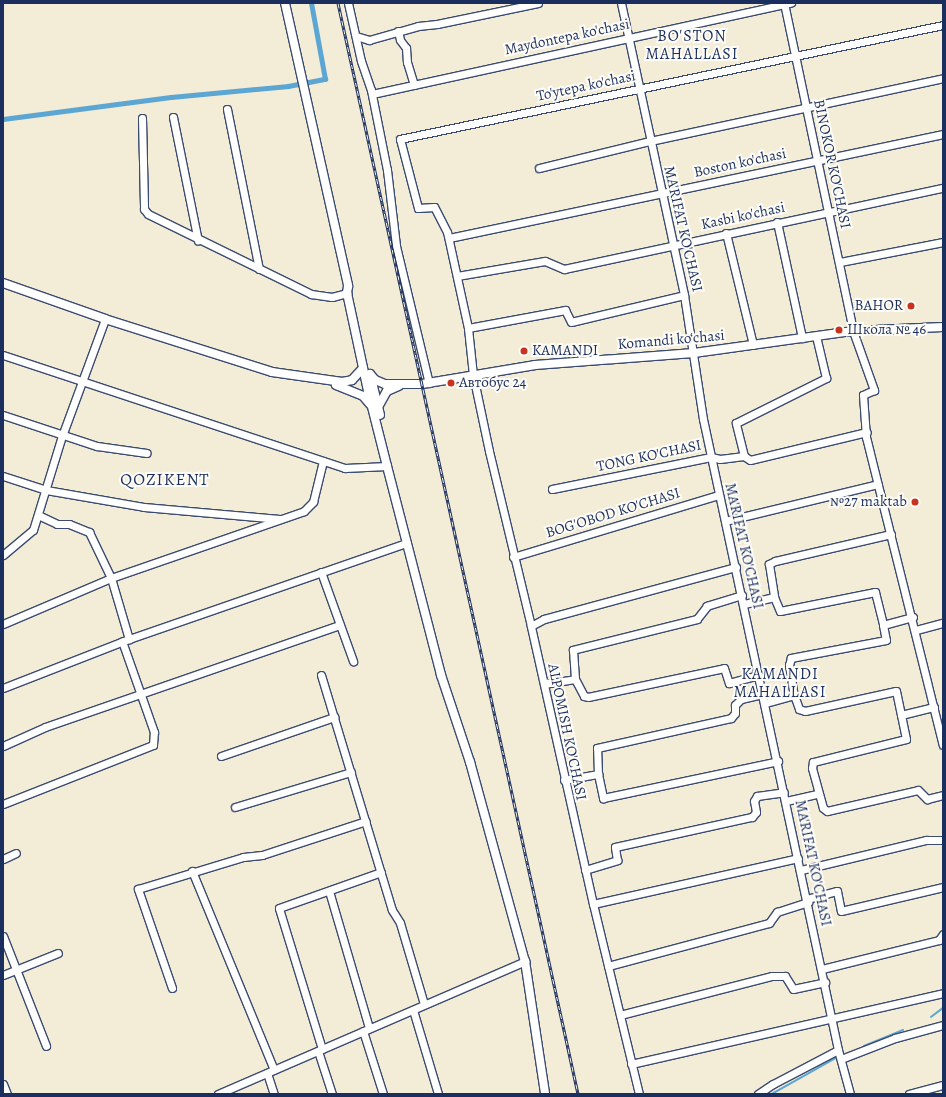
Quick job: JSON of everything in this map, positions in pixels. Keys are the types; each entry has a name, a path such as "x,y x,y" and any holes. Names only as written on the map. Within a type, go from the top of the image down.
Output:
{"main road":[{"path":"285,3 363,368 446,674 444,680"},
{"path":"3,284 105,319 272,372 318,380 349,388 363,396 375,408"},
{"path":"347,290 352,292 370,374 375,408 387,466 441,675 444,680 479,791 525,961 545,1094"},
{"name":"Komandi ko‘chasi","path":"370,374 375,380 385,384 401,385 429,383 535,365 694,353 853,332 943,328"},
{"path":"318,380 342,382 352,380 363,368"},
{"name":"Komandi ko‘chasi","path":"375,408 387,391 401,385"}],"street":[{"path":"348,3 372,94 387,170 396,246 429,383"},
{"path":"356,36 369,40 398,31 538,3"},
{"name":"MA'RIFAT KO'CHASI","path":"621,3 684,295 703,419 778,761 838,1050 850,1094"},
{"name":"Maydontepa ko'chasi","path":"372,94 786,4"},
{"name":"BINOKOR KO'CHASI","path":"786,4 840,262 853,332 874,390 863,395 867,432"},
{"name":"To'ytepa ko'chasi","path":"400,139 943,25"},
{"path":"398,31 400,40 406,48 406,62 414,85"},
{"path":"538,168 650,141 943,78"},
{"path":"227,109 259,269"},
{"path":"173,117 198,241"},
{"path":"142,118 144,209 148,214 198,241 311,294 332,297 347,290"},
{"name":"Boston ko'chasi","path":"449,238 662,194 818,159 943,134"},
{"name":"ALPOMISH KO'CHASI","path":"400,139 418,208 434,207 449,238 468,328 473,375 513,557 532,626 564,780 592,904 639,1094"},
{"name":"Kasbi ko'chasi","path":"457,276 545,261 564,269 673,244 943,188"},
{"path":"777,222 802,338"},
{"path":"726,233 754,345"},
{"path":"840,262 943,242"},
{"path":"468,328 565,310 571,322 684,295"},
{"path":"3,555 33,530 62,436 105,319"},
{"path":"744,456 736,423 826,378 816,336"},
{"path":"3,355 344,468 387,466"},
{"path":"3,415 62,436 97,446 147,453"},
{"path":"867,432 878,484 913,617 934,707 942,732 943,745"},
{"name":"TONG KO'CHASI","path":"552,489 711,457 720,459 744,456 750,460 867,432"},
{"path":"3,624 110,578 304,511 313,502 323,461"},
{"path":"3,476 46,490 144,507 281,520"},
{"path":"725,521 878,484"},
{"name":"BOG'OBOD KO'CHASI","path":"513,557 719,495"},
{"path":"3,804 153,745 154,732 125,640 110,578 89,532 69,524 57,524 38,515"},
{"path":"891,534 775,560 769,564 774,597 780,611 875,592 883,625 886,640 791,658 789,665 794,695 799,709 805,710 896,691 906,739 814,762 812,768 820,804 828,811 918,790 927,799 943,795"},
{"path":"3,688 125,640 407,543"},
{"path":"532,626 544,619 736,568"},
{"path":"321,572 353,661"},
{"path":"742,595 707,606 697,619 573,650 575,679 584,696 588,697 724,668 729,683 759,675"},
{"path":"744,604 774,597"},
{"path":"883,625 913,617"},
{"path":"916,630 943,623"},
{"path":"3,746 45,727 340,626"},
{"path":"321,675 392,910 400,923 424,1004"},
{"path":"544,684 575,679"},
{"path":"763,694 741,699 735,705 735,713 731,718 598,748 598,774 603,798 778,761"},
{"path":"765,703 794,695"},
{"path":"901,715 934,707"},
{"path":"221,756 334,717"},
{"path":"235,807 351,772"},
{"path":"564,780 598,774"},
{"path":"585,870 617,860 615,848 752,817 756,812 754,801 757,796 784,792"},
{"path":"786,801 818,794"},
{"path":"172,988 138,889 192,871 252,855 262,856 366,821"},
{"path":"801,870 926,840 943,840"},
{"path":"3,859 16,853"},
{"path":"592,904 798,858"},
{"path":"192,871 274,1070"},
{"path":"332,1094 279,908 381,872"},
{"path":"608,966 769,923 777,912 807,900 837,891 841,911 943,887"},
{"path":"329,891 383,1094"},
{"path":"822,969 939,940 943,934"},
{"path":"3,936 46,1046"},
{"path":"3,975 58,953"},
{"path":"219,1094 525,961"},
{"path":"620,1015 772,976 785,976 793,989 825,982"},
{"path":"631,1064 943,993"},
{"path":"413,1010 438,1094"},
{"path":"841,1059 895,1038 943,1025"},
{"path":"758,1094 773,1084 838,1050"},
{"path":"267,1073 274,1094"},
{"path":"3,1084 6,1094"},
{"path":"909,1094 943,1085"}],"waterway":[{"path":"3,119 171,97 288,86 325,79 311,3"},
{"path":"931,1017 943,1008"},
{"path":"864,1046 903,1030"},
{"path":"772,1094 836,1058"}],"railway":[{"path":"338,3 578,1094"}],"place":[{"name":"BAHOR","path":"911,306"},
{"name":"Школа № 46","path":"839,330"},
{"name":"KAMANDI","path":"524,351"},
{"name":"Автобус 24","path":"451,383"},
{"name":"№27 maktab","path":"915,502"}],"district":[{"name":"BO'STON MAHALLASI","path":"692,45"},
{"name":"QOZIKENT","path":"165,480"},
{"name":"KAMANDI MAHALLASI","path":"780,683"}]}
